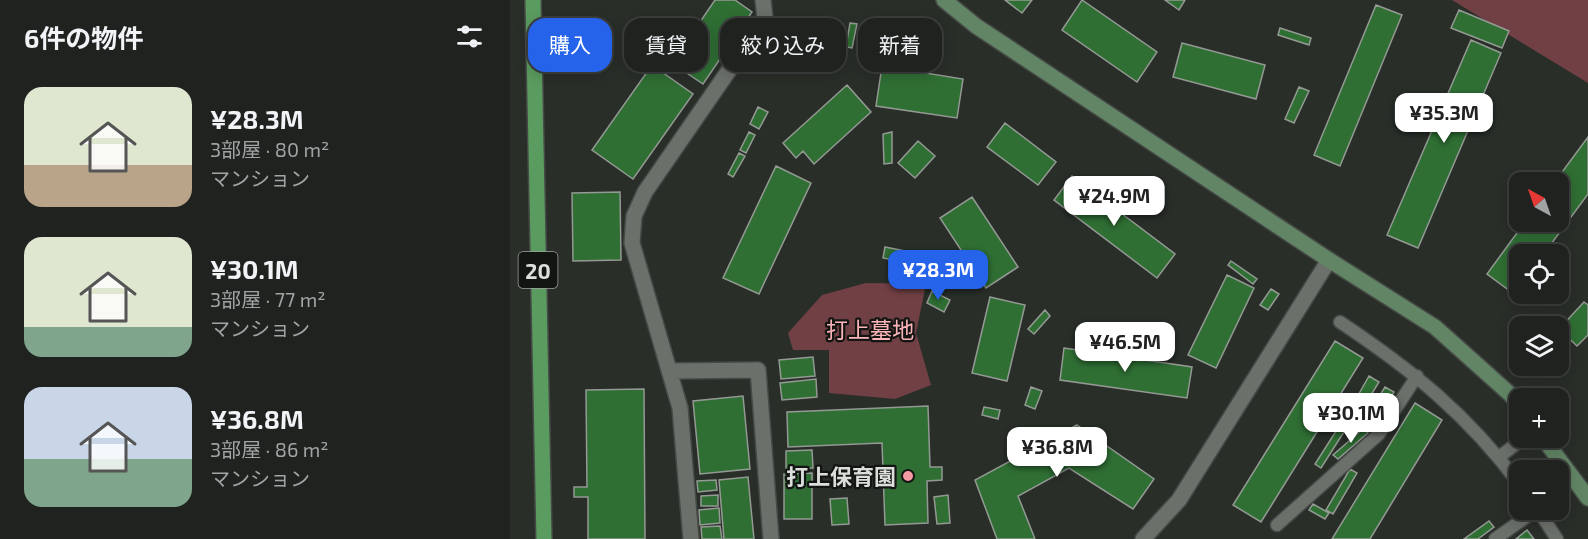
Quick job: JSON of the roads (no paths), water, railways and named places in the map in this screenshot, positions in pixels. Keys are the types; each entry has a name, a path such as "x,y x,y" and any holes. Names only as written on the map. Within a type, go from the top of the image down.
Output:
{"main road":[{"name":"20","path":"533,0 544,539"}],"street":[{"path":"691,539 680,408 632,243 634,216 645,192 765,18 763,0"},
{"path":"944,0 976,26 1329,260 1435,327 1509,393"},
{"path":"1143,539 1179,500 1196,475 1329,260"},
{"path":"670,371 758,370 771,539"},
{"path":"1551,448 1588,498"}],"lane":[{"path":"1340,322 1418,376 1443,398 1509,470"},
{"path":"1277,525 1378,434 1418,376"},
{"path":"1499,457 1511,448"},
{"path":"1496,539 1523,520"},
{"path":"1544,520 1557,539"}],"place":[{"name":"打上保育園","path":"908,476"}],"park label":[{"name":"打上墓地","path":"870,329"}]}
